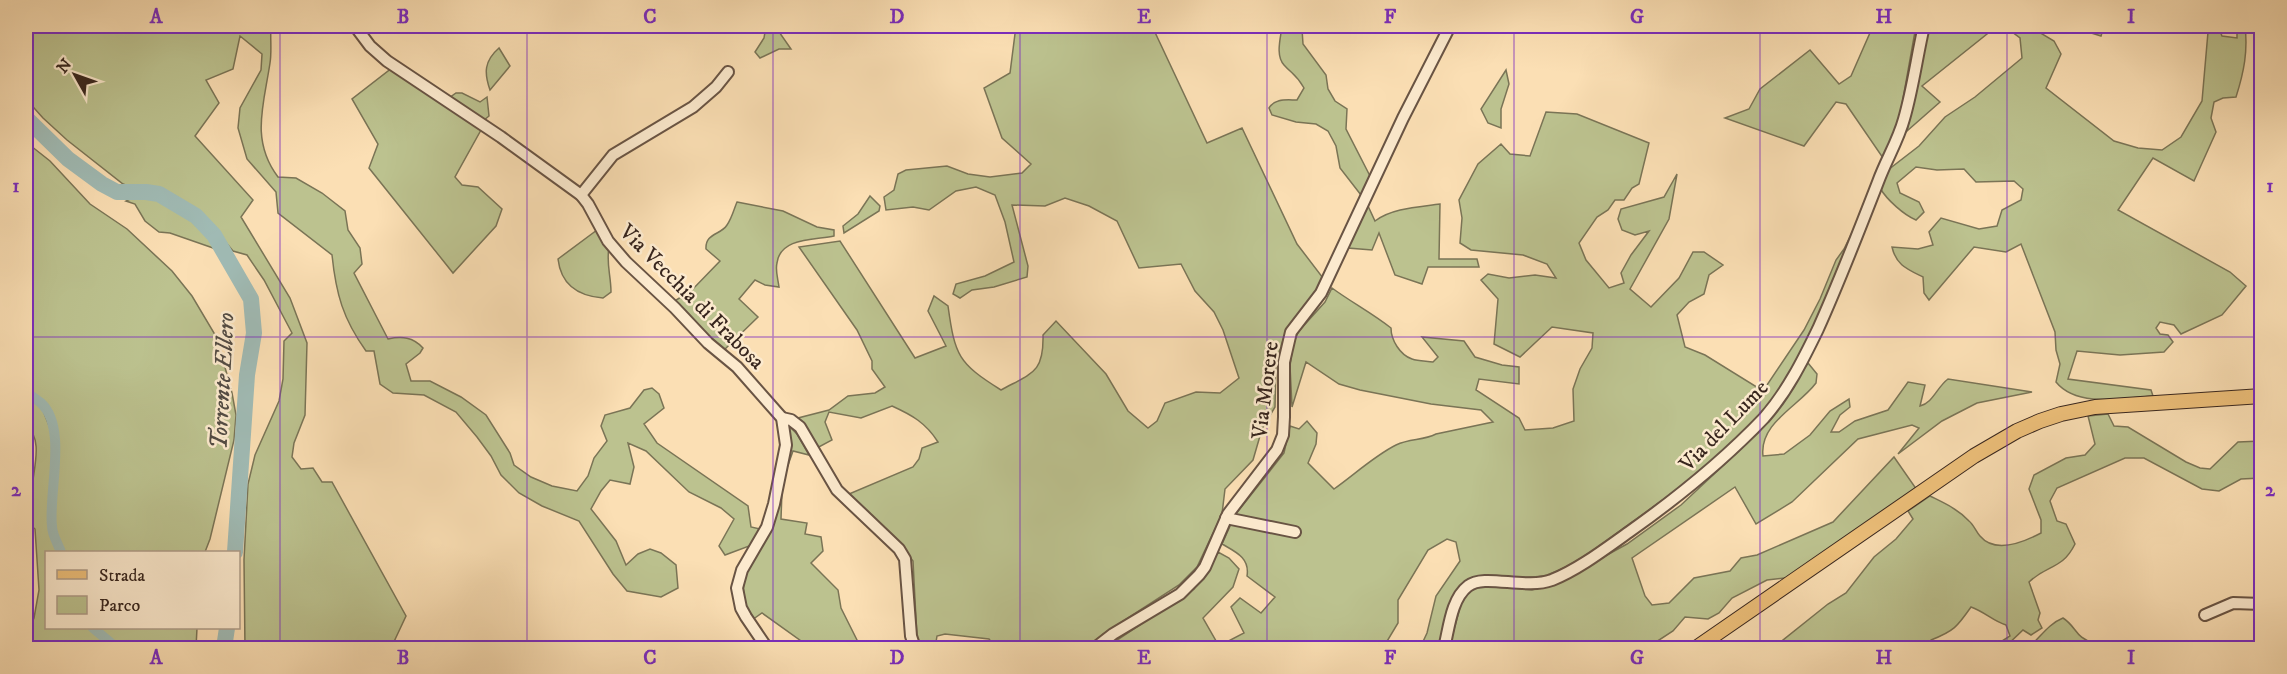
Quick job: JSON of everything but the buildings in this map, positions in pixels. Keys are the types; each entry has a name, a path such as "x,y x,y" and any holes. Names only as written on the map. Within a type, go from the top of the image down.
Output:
{"main road":[{"path":"1696,648 1974,456 2024,428 2061,414 2095,406 2262,396"}],"street":[{"name":"Via Vecchia di Frabosa","path":"355,26 370,46 387,61 501,137 581,195 609,241 626,262 708,343 737,367 782,418"},
{"name":"Via Morere","path":"1095,648 1113,634 1180,594 1191,584 1205,567 1226,518 1277,450 1283,435 1284,362 1291,332 1322,292 1403,118 1450,26"},
{"name":"Via del Lume","path":"1444,648 1456,603 1466,587 1473,582 1482,581 1532,585 1553,579 1587,561 1675,499 1706,473 1764,417 1776,402 1802,361 1835,291 1879,179 1894,149 1904,118 1924,26"},
{"path":"581,195 613,155 693,107 716,87 728,72"},
{"path":"767,648 741,608 737,588 742,570 767,527 774,504 786,445 782,418 791,420 800,427 837,490 899,549 905,559 911,636 915,648"},
{"path":"1226,518 1295,532"},
{"path":"2205,615 2233,603 2262,604"}],"green space":[{"path":"26,26 271,26 271,58 261,122 264,149 269,163 278,177 296,178 322,193 345,211 348,230 360,248 362,264 354,273 388,339 407,338 423,348 406,364 411,381 430,381 461,397 486,415 510,453 514,465 531,477 552,486 577,491 588,476 594,458 607,441 601,426 605,415 630,408 644,390 652,388 659,394 664,408 644,424 657,443 748,506 751,527 760,529 752,545 725,555 719,546 734,519 721,508 689,492 646,451 628,443 634,467 630,484 610,480 591,509 616,541 626,565 638,554 650,549 661,553 676,565 678,588 661,597 627,591 613,574 579,521 542,506 519,493 501,475 491,456 456,412 424,395 393,393 380,384 374,351 366,351 346,317 336,282 332,255 278,213 276,192 247,159 238,128 240,108 261,70 262,54 240,36 233,69 206,80 219,103 195,136 253,200 241,217 290,298 307,343 305,415 294,443 292,457 301,469 313,468 322,482 332,482 406,616 391,648 245,648 244,560 248,484 255,455 279,401 283,379 284,341 292,333 264,280 247,255 233,251 209,222 174,195 149,188 137,189 123,184 67,140 26,99"},
{"path":"766,26 775,26 791,49 779,49 760,58 755,52 764,38"},
{"path":"1016,26 1064,26 1067,28 1073,26 1152,26 1207,143 1242,128 1297,244 1323,278 1315,294 1286,331 1276,362 1275,407 1262,429 1253,460 1225,489 1222,514 1197,567 1179,585 1103,634 1087,648 996,648 989,639 945,634 937,636 935,648 922,648 917,638 913,561 900,544 849,494 913,467 919,459 922,448 938,442 918,420 892,406 861,418 829,412 825,422 832,440 817,448 798,418 829,410 848,396 875,393 885,387 872,369 872,361 857,330 799,247 840,241 915,358 946,346 928,311 934,296 948,306 953,336 961,357 976,373 1001,390 1021,380 1038,365 1043,348 1043,335 1056,321 1106,374 1128,411 1148,428 1157,421 1165,403 1196,392 1220,393 1239,378 1223,330 1214,312 1195,291 1181,264 1139,268 1117,221 1089,206 1065,198 1045,206 1012,205 1028,266 1027,277 994,287 972,290 960,298 953,294 956,284 985,276 1014,262 1005,222 995,195 976,187 956,191 929,210 913,207 886,210 884,197 894,190 898,174 906,170 947,166 968,174 990,177 1022,173 1031,164 1002,138 984,88 1010,73"},
{"path":"1282,26 1299,26 1302,29 1303,44 1326,75 1328,89 1335,101 1347,109 1346,129 1370,176 1361,195 1340,168 1336,146 1328,131 1316,124 1296,122 1272,115 1269,108 1271,105 1281,100 1297,100 1304,88 1297,77 1281,61 1279,46"},
{"path":"1873,26 1916,26 1899,121 1883,158 1846,104 1836,102 1804,146 1725,118 1749,109 1760,89 1810,50 1839,84 1851,76"},
{"path":"1929,26 1997,26 1922,86 1940,102 1907,131"},
{"path":"2004,26 2029,26 2054,41 2061,54 2046,88 2114,141 2138,148 2162,150 2181,137 2202,101 2208,32 2200,26 2218,26 2222,36 2237,38 2237,26 2245,26 2245,62 2236,97 2223,98 2214,102 2211,118 2216,132 2194,181 2153,158 2118,210 2230,272 2246,286 2222,315 2181,334 2174,325 2160,322 2156,328 2160,334 2168,335 2173,342 2164,352 2120,355 2077,351 2068,379 2151,390 2153,396 2101,400 2076,395 2065,390 2056,382 2060,364 2055,332 2021,244 2006,252 1974,247 1929,300 1924,293 1923,277 1903,266 1896,258 1892,247 1918,249 1933,245 1929,232 1941,218 1979,229 1997,226 2002,210 2021,200 2023,189 2014,181 1976,182 1964,169 1937,170 1916,167 1897,183 1900,193 1919,202 1924,212 1916,220 1896,207 1880,188 1888,170 1919,146 1945,117 1975,97 2022,58 2020,38"},
{"path":"2075,26 2104,26 2101,36"},
{"path":"499,48 510,66 490,90 487,78 488,63"},
{"path":"392,68 481,130 455,177 462,185 478,187 502,209 496,226 453,273 369,168 378,144 352,99"},
{"path":"1506,70 1509,84 1501,109 1501,128 1488,123 1481,109"},
{"path":"456,93 462,93 480,102 487,97 489,116 484,120 449,98"},
{"path":"1546,112 1577,114 1649,143 1639,184 1632,188 1624,200 1615,200 1608,210 1597,217 1579,243 1586,260 1609,288 1624,283 1621,273 1649,231 1635,235 1622,230 1618,219 1621,209 1664,197 1677,174 1669,219 1630,289 1651,307 1679,278 1693,252 1704,252 1723,265 1709,275 1704,294 1689,302 1677,315 1685,347 1705,355 1763,391 1804,330 1836,260 1844,249 1864,208 1820,318 1792,371 1757,418 1696,475 1579,560 1558,571 1538,577 1486,576 1470,580 1463,586 1453,602 1439,648 1420,648 1427,633 1436,596 1460,561 1456,542 1447,539 1428,550 1398,600 1398,623 1383,648 1105,648 1194,589 1218,552 1229,558 1239,569 1233,587 1203,618 1219,646 1244,633 1231,607 1240,598 1261,613 1275,597 1247,576 1244,560 1222,544 1235,515 1284,453 1290,426 1299,429 1307,421 1317,433 1316,444 1308,463 1334,489 1396,445 1493,422 1481,410 1431,404 1339,384 1306,362 1292,407 1290,366 1293,345 1298,332 1325,302 1332,288 1391,328 1397,346 1412,359 1433,362 1438,357 1422,337 1464,341 1475,357 1502,365 1519,367 1519,384 1479,379 1476,390 1519,418 1525,430 1553,428 1574,421 1573,389 1580,369 1592,348 1593,333 1552,327 1520,357 1494,344 1498,299 1481,280 1488,274 1509,278 1535,275 1556,278 1547,264 1523,255 1471,250 1460,243 1462,218 1459,200 1478,164 1501,144 1510,154 1530,156"},
{"path":"26,142 50,161 90,204 127,229 172,271 192,296 217,338 236,415 234,440 205,551 63,551 54,525 56,431 46,406 26,389"},
{"path":"148,196 163,201 173,209 191,217 202,228 216,249 170,233 159,232 145,221 135,204 126,201 134,197"},
{"path":"870,196 880,206 879,211 844,233 843,226 858,214"},
{"path":"737,202 783,211 817,227 834,230 834,236 800,241 785,248 776,266 779,287 765,285 755,280 739,299 758,317 723,351 673,302 691,291 720,261 706,249 706,244 711,237 727,225"},
{"path":"1440,204 1439,259 1477,259 1479,267 1428,267 1422,284 1395,275 1379,233 1372,250 1348,248 1368,206 1375,221 1389,213"},
{"path":"597,230 609,248 611,292 603,298 586,295 572,288 563,276 558,259"},
{"path":"1808,363 1817,374 1816,383 1774,424 1763,444 1763,456 1784,454 1810,435 1830,411 1849,399 1850,407 1840,415 1831,432 1839,432 1855,421 1888,410 1908,382 1925,385 1920,406 1928,402 1948,379 2032,392 1977,403 1942,421 1898,454 1919,428 1912,425 1858,439 1792,502 1756,524 1735,487 1632,558 1645,596 1652,605 1669,603 1694,578 1730,571 1741,558 1757,555 1833,522 1894,457 1917,490 1794,577 1767,580 1732,598 1719,613 1708,619 1685,617 1673,631 1653,644 1622,648 1449,648 1462,600 1475,587 1485,585 1532,590 1554,584 1627,544 1681,505 1759,432"},
{"path":"26,395 42,408 52,433 50,526 59,551 45,551 45,629 92,629 114,648 26,648 28,646 26,637 34,618 39,590 35,529 26,521 26,495 32,489 36,446 35,438 26,426"},
{"path":"2108,414 2114,426 2128,427 2200,468 2210,469 2238,442 2261,441 2261,478 2241,479 2219,491 2202,489 2144,458 2125,458 2057,488 2050,501 2057,521 2066,524 2075,544 2060,563 2029,582 2040,613 2038,620 2042,628 2031,635 2023,630 2004,648 1991,648 2010,636 2006,625 1971,607 1954,628 1931,640 1928,648 1773,648 1828,604 1846,593 1874,557 1896,539 1913,519 1908,511 1930,496 1960,513 1980,536 1993,544 2010,545 2041,533 2041,520 2029,489 2034,475 2066,458 2085,455 2095,444 2088,416"},
{"path":"789,426 797,434 809,455 793,451 787,468"},
{"path":"782,491 781,519 807,523 805,534 821,537 823,551 811,563 838,590 841,608 861,648 811,648 762,613 752,620 743,592 744,581 752,561 772,527"},
{"path":"2063,618 2083,638 2094,643 2093,648 2028,648 2048,627"},
{"path":"96,629 197,629 196,648 120,648"}],"waterway":[{"name":"Torrente Ellero","path":"26,118 68,159 102,184 117,192 159,194 196,216 214,235 251,299 254,333 247,375 235,551"},
{"path":"26,392 41,403 49,414 54,428 55,462 51,513 54,536 61,551"},
{"path":"94,629 117,648"},
{"name":"Torrente Ellero","path":"224,648 227,629"}]}
